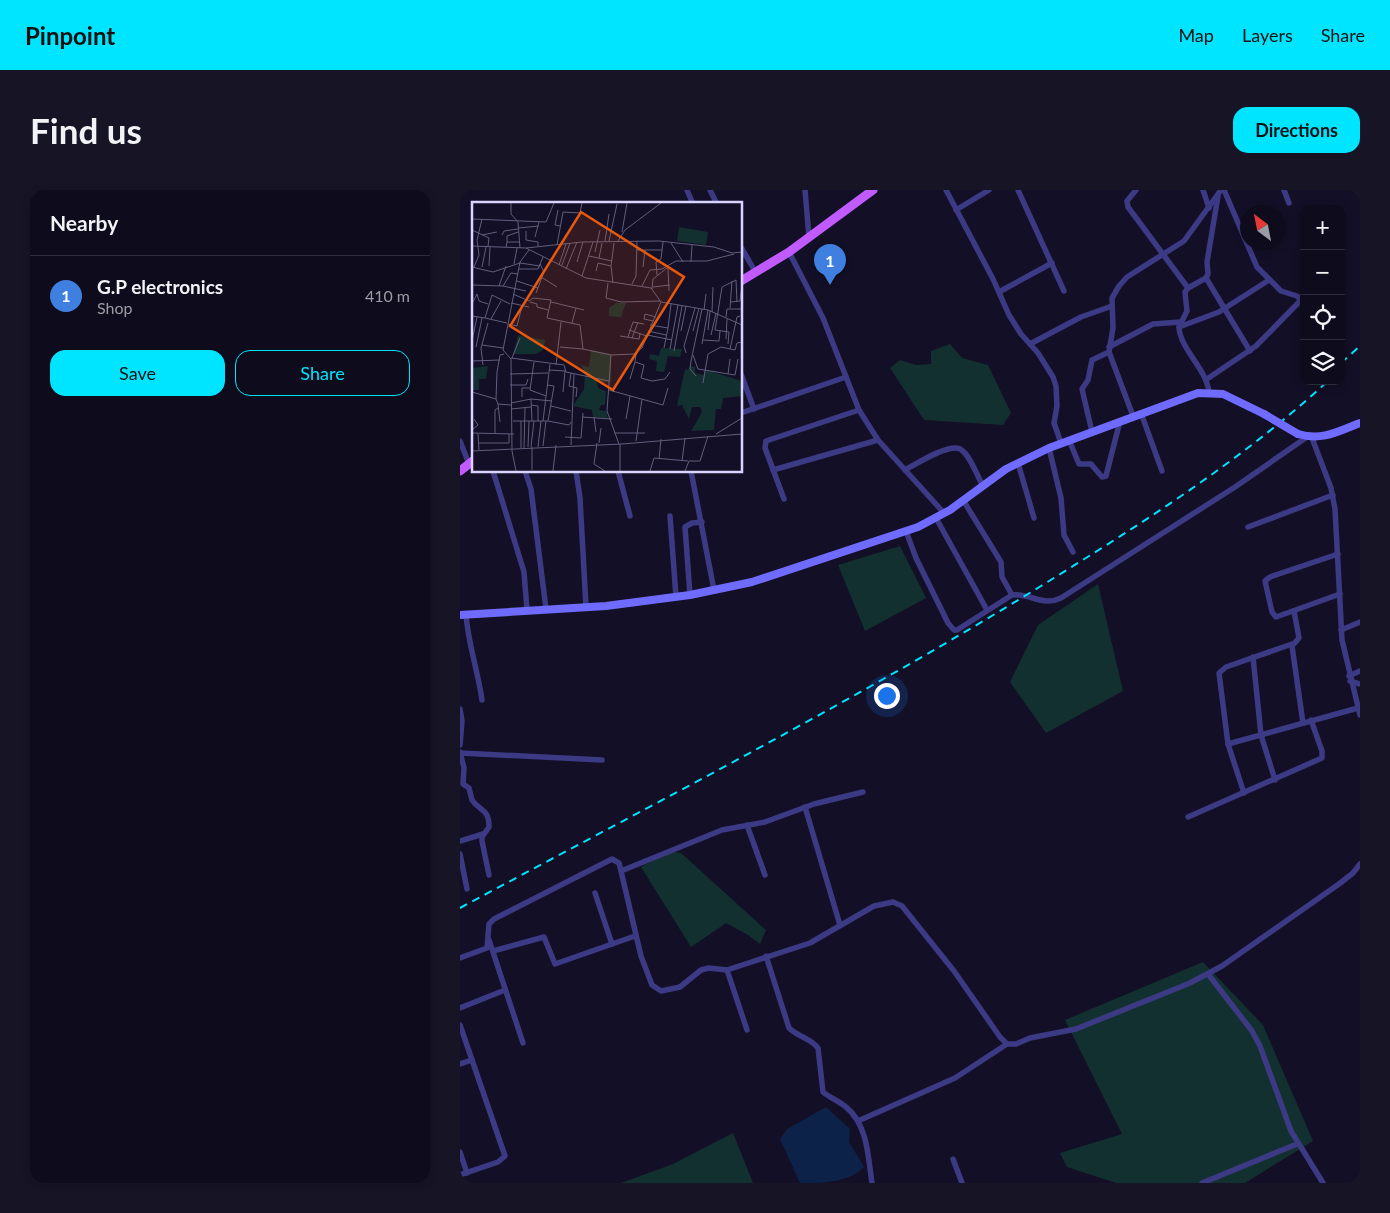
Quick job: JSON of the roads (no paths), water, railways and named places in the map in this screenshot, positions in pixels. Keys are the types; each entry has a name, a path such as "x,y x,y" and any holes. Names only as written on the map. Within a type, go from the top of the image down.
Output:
{"main road":[{"path":"742,280 789,252 873,190"},
{"path":"463,615 586,607 676,597 752,582 906,531 936,518 1018,463 1049,448 1198,393 1223,394 1264,414 1298,434 1310,437 1329,435 1360,423"},
{"path":"460,471 472,462"}],"street":[{"path":"687,190 692,202"},
{"path":"710,190 716,202"},
{"path":"806,190 809,236"},
{"path":"946,190 1014,323 1047,364 1056,386 1057,406 1054,422 1078,464 1091,464 1100,475 1106,476 1120,421"},
{"path":"956,210 989,190"},
{"path":"1018,190 1064,290"},
{"path":"1136,190 1127,201 1128,207 1165,254 1188,288"},
{"path":"1203,190 1209,208"},
{"path":"1284,190 1289,203"},
{"path":"1162,471 1109,350 1113,328 1112,306 1115,292 1127,277 1184,240 1221,191"},
{"path":"1210,392 1207,379 1181,337 1180,325 1187,311 1184,296 1188,288 1206,278 1208,274 1207,262 1221,191"},
{"path":"1221,191 1251,258 1281,291 1300,300"},
{"path":"742,249 756,273"},
{"path":"789,252 823,318 859,410 878,440 944,513"},
{"path":"999,292 1052,263"},
{"path":"1206,278 1250,350"},
{"path":"1092,432 1082,389 1088,380 1092,360 1153,324 1180,325 1199,322 1225,309 1269,280"},
{"path":"1207,379 1250,350 1300,304"},
{"path":"1030,344 1081,317 1112,306"},
{"path":"742,377 754,409"},
{"path":"742,413 846,377"},
{"path":"784,499 765,448 766,441 859,410"},
{"path":"906,531 916,558 951,627 956,630 1012,595 1019,594 1046,602 1061,598 1242,483 1310,437 1332,495 1338,554 1341,630 1349,678 1360,715"},
{"path":"774,470 878,440"},
{"path":"460,441 472,462"},
{"path":"905,470 946,449 955,448 964,453 982,486"},
{"path":"1049,448 1061,498 1064,535 1073,552"},
{"path":"1018,463 1034,518"},
{"path":"493,472 524,572 527,610"},
{"path":"526,472 531,489 546,609"},
{"path":"576,472 580,498 586,607"},
{"path":"618,472 630,516"},
{"path":"691,472 714,590"},
{"path":"1248,527 1332,495"},
{"path":"963,500 1001,562 1002,577 1012,595"},
{"path":"670,516 676,597"},
{"path":"936,518 987,610"},
{"path":"690,595 685,527 692,523 702,522"},
{"path":"1338,554 1266,578 1265,585 1273,615 1279,617 1340,594"},
{"path":"1244,793 1228,744 1219,674 1226,667 1292,644 1299,638 1294,612"},
{"path":"463,615 477,668 482,700"},
{"path":"1341,630 1360,622"},
{"path":"1292,644 1303,723"},
{"path":"1253,657 1261,735 1276,780"},
{"path":"1349,678 1360,672"},
{"path":"1349,678 1360,684"},
{"path":"1228,744 1358,705"},
{"path":"460,709 462,721 460,745"},
{"path":"1188,817 1276,780 1322,758 1322,751 1311,720"},
{"path":"460,841 483,834 489,827 485,809 474,804 470,788 463,784 464,768 460,753 602,760"},
{"path":"621,871 722,830 774,819 805,807 863,792"},
{"path":"805,807 840,925"},
{"path":"747,825 765,875"},
{"path":"483,834 482,841 489,875"},
{"path":"460,854 467,889"},
{"path":"523,1043 489,940 488,931 494,919 612,859 619,863 635,936 648,978 655,989 661,991 680,987 702,970 709,968 727,970 810,942 884,903 893,902 902,906 954,971 1007,1044"},
{"path":"858,1121 955,1078 1007,1044 1016,1044 1030,1038 1076,1029 1208,974 1339,884 1360,865"},
{"path":"595,893 612,944"},
{"path":"493,952 544,938 555,964 635,936"},
{"path":"460,958 487,948 489,940"},
{"path":"766,956 789,1028 794,1034 814,1042 818,1048 823,1092 844,1105 858,1121 863,1132 872,1183"},
{"path":"727,970 747,1030"},
{"path":"1208,974 1252,1031 1260,1046 1297,1144 1323,1183"},
{"path":"460,1008 505,990"},
{"path":"460,1025 505,1156 498,1162 460,1175"},
{"path":"460,1064 472,1060"},
{"path":"1202,1183 1297,1144"},
{"path":"460,1152 467,1172"},
{"path":"953,1159 962,1183"}],"water":[{"path":"826,1107 850,1129 849,1142 864,1167 843,1179 800,1183 780,1139 787,1129"}],"railway":[{"path":"1345,359 1360,346"},
{"path":"460,908 826,711 1041,586 1153,515 1225,465 1261,438 1323,385"}],"place":[{"name":"G.P electronics","path":"830,285"}]}
